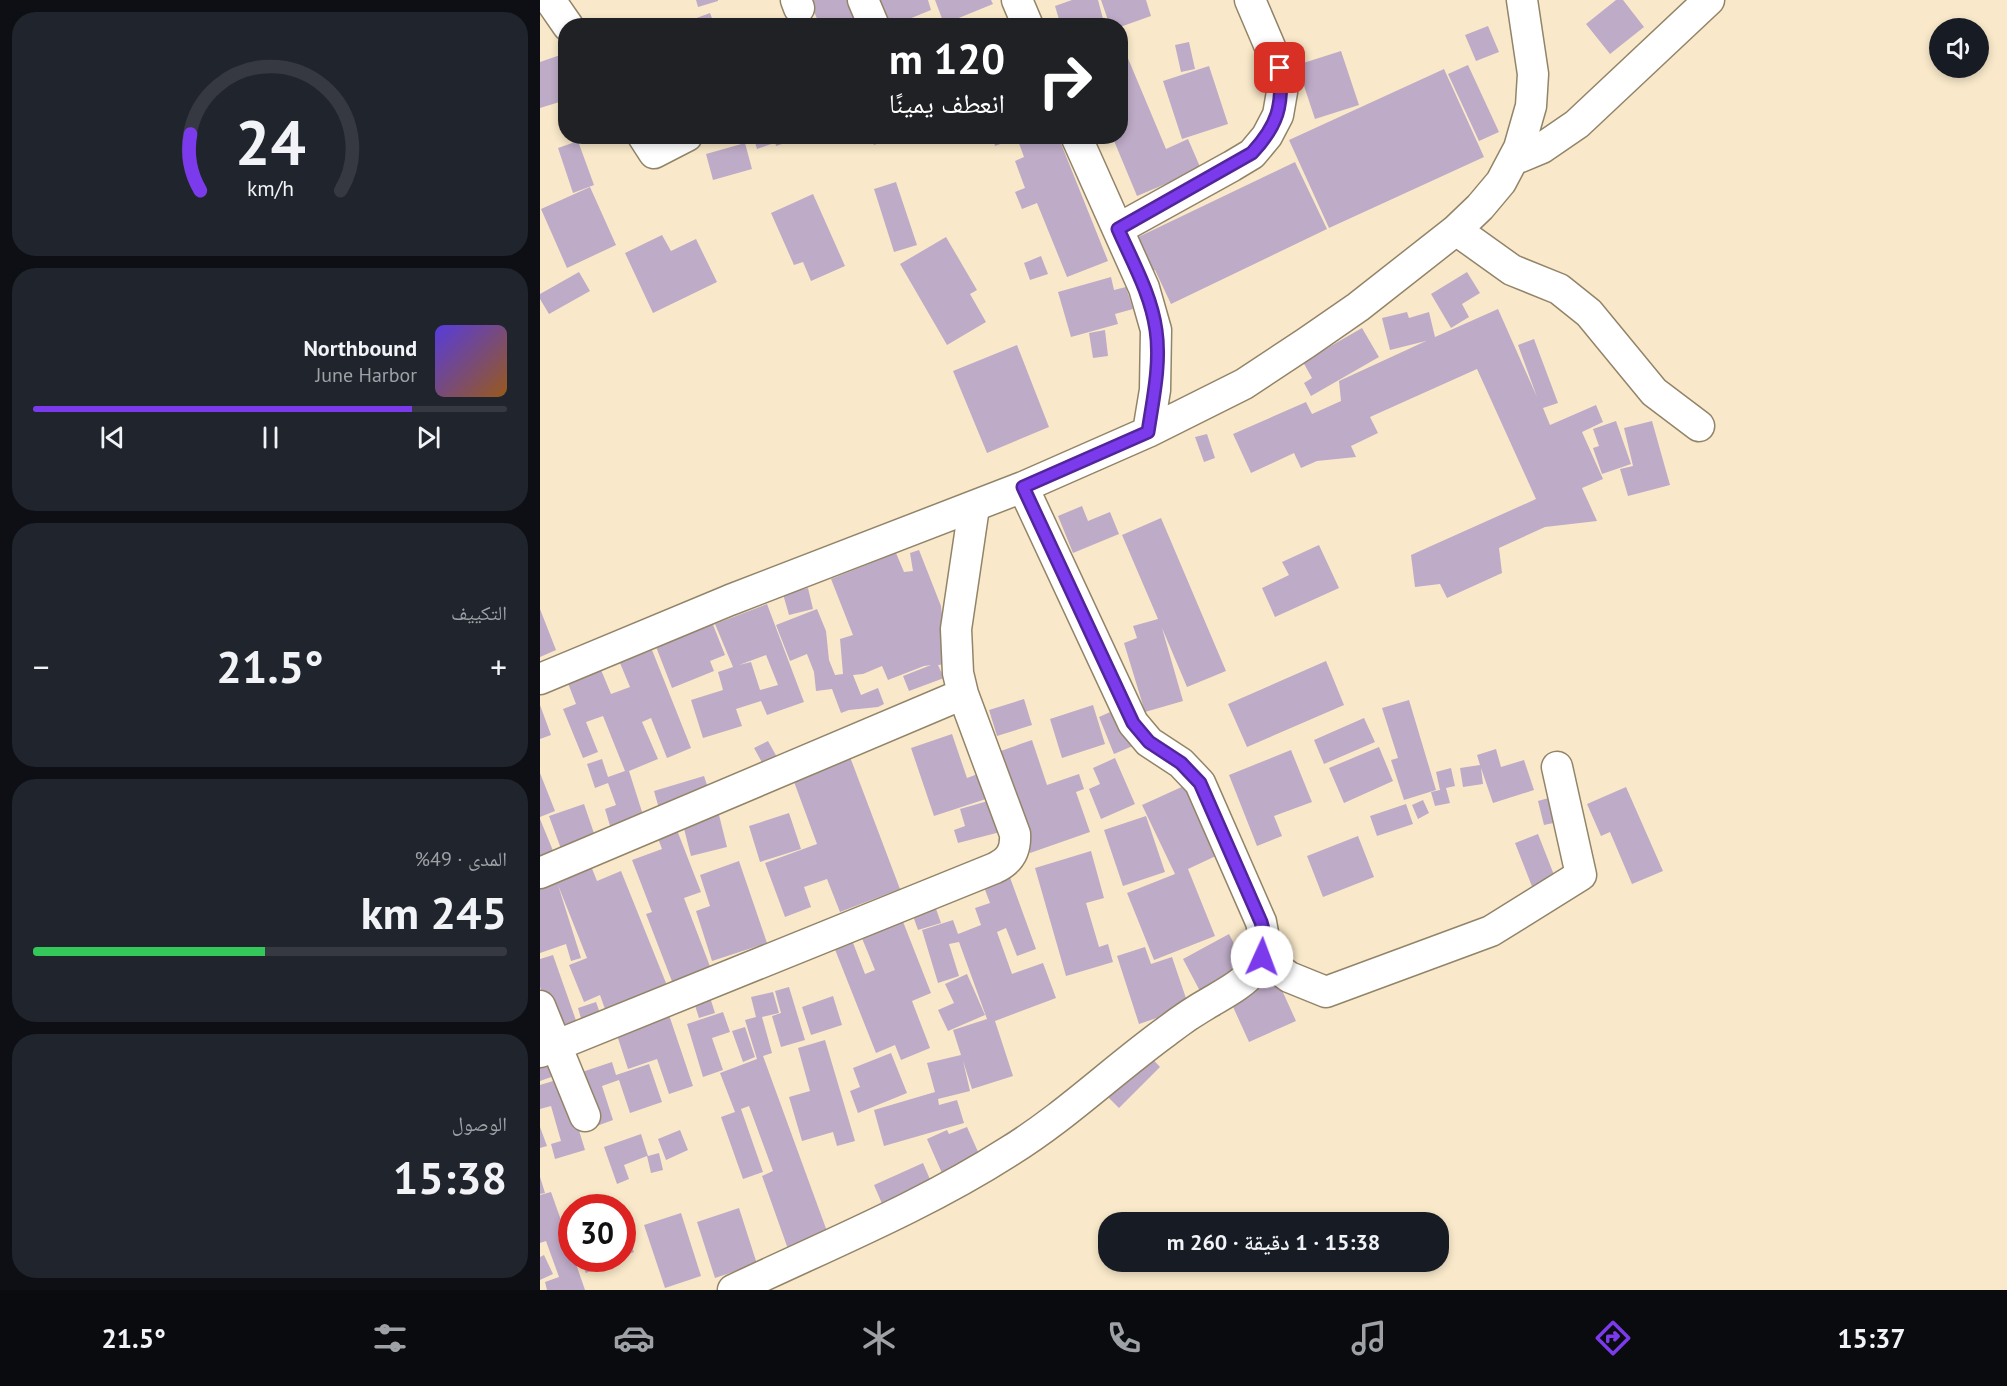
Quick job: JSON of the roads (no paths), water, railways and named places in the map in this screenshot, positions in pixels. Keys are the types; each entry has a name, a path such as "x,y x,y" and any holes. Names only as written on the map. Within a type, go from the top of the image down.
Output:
{"street":[{"path":"550,0 562,18"},
{"path":"863,0 871,18"},
{"path":"1017,0 1025,18"},
{"path":"1118,229 1245,158 1268,136 1278,115 1282,92 1280,68 1250,0"},
{"path":"540,679 730,600 974,507 1148,432 1244,384 1358,307 1456,230 1501,182 1513,160 1527,123 1533,82 1532,58 1522,0"},
{"path":"1513,160 1542,148 1577,124 1709,0"},
{"path":"648,144 654,153 671,144"},
{"path":"1080,144 1144,288 1156,330 1155,390 1148,432"},
{"path":"1456,230 1512,270 1559,289 1589,314 1614,341 1654,392 1699,426"},
{"path":"733,1290 959,1182 1002,1156 1056,1119 1167,1031 1249,978 1262,957 1264,933 1261,922 1207,795 1191,772 1149,742 1133,723 1023,487"},
{"path":"548,1049 995,868 1009,859 1016,843 1015,834 963,694 957,662 956,628 974,507"},
{"path":"540,873 963,694"},
{"path":"1262,957 1289,977 1326,992 1491,931 1581,875 1557,767"},
{"path":"540,1006 548,1049 585,1116"}]}
